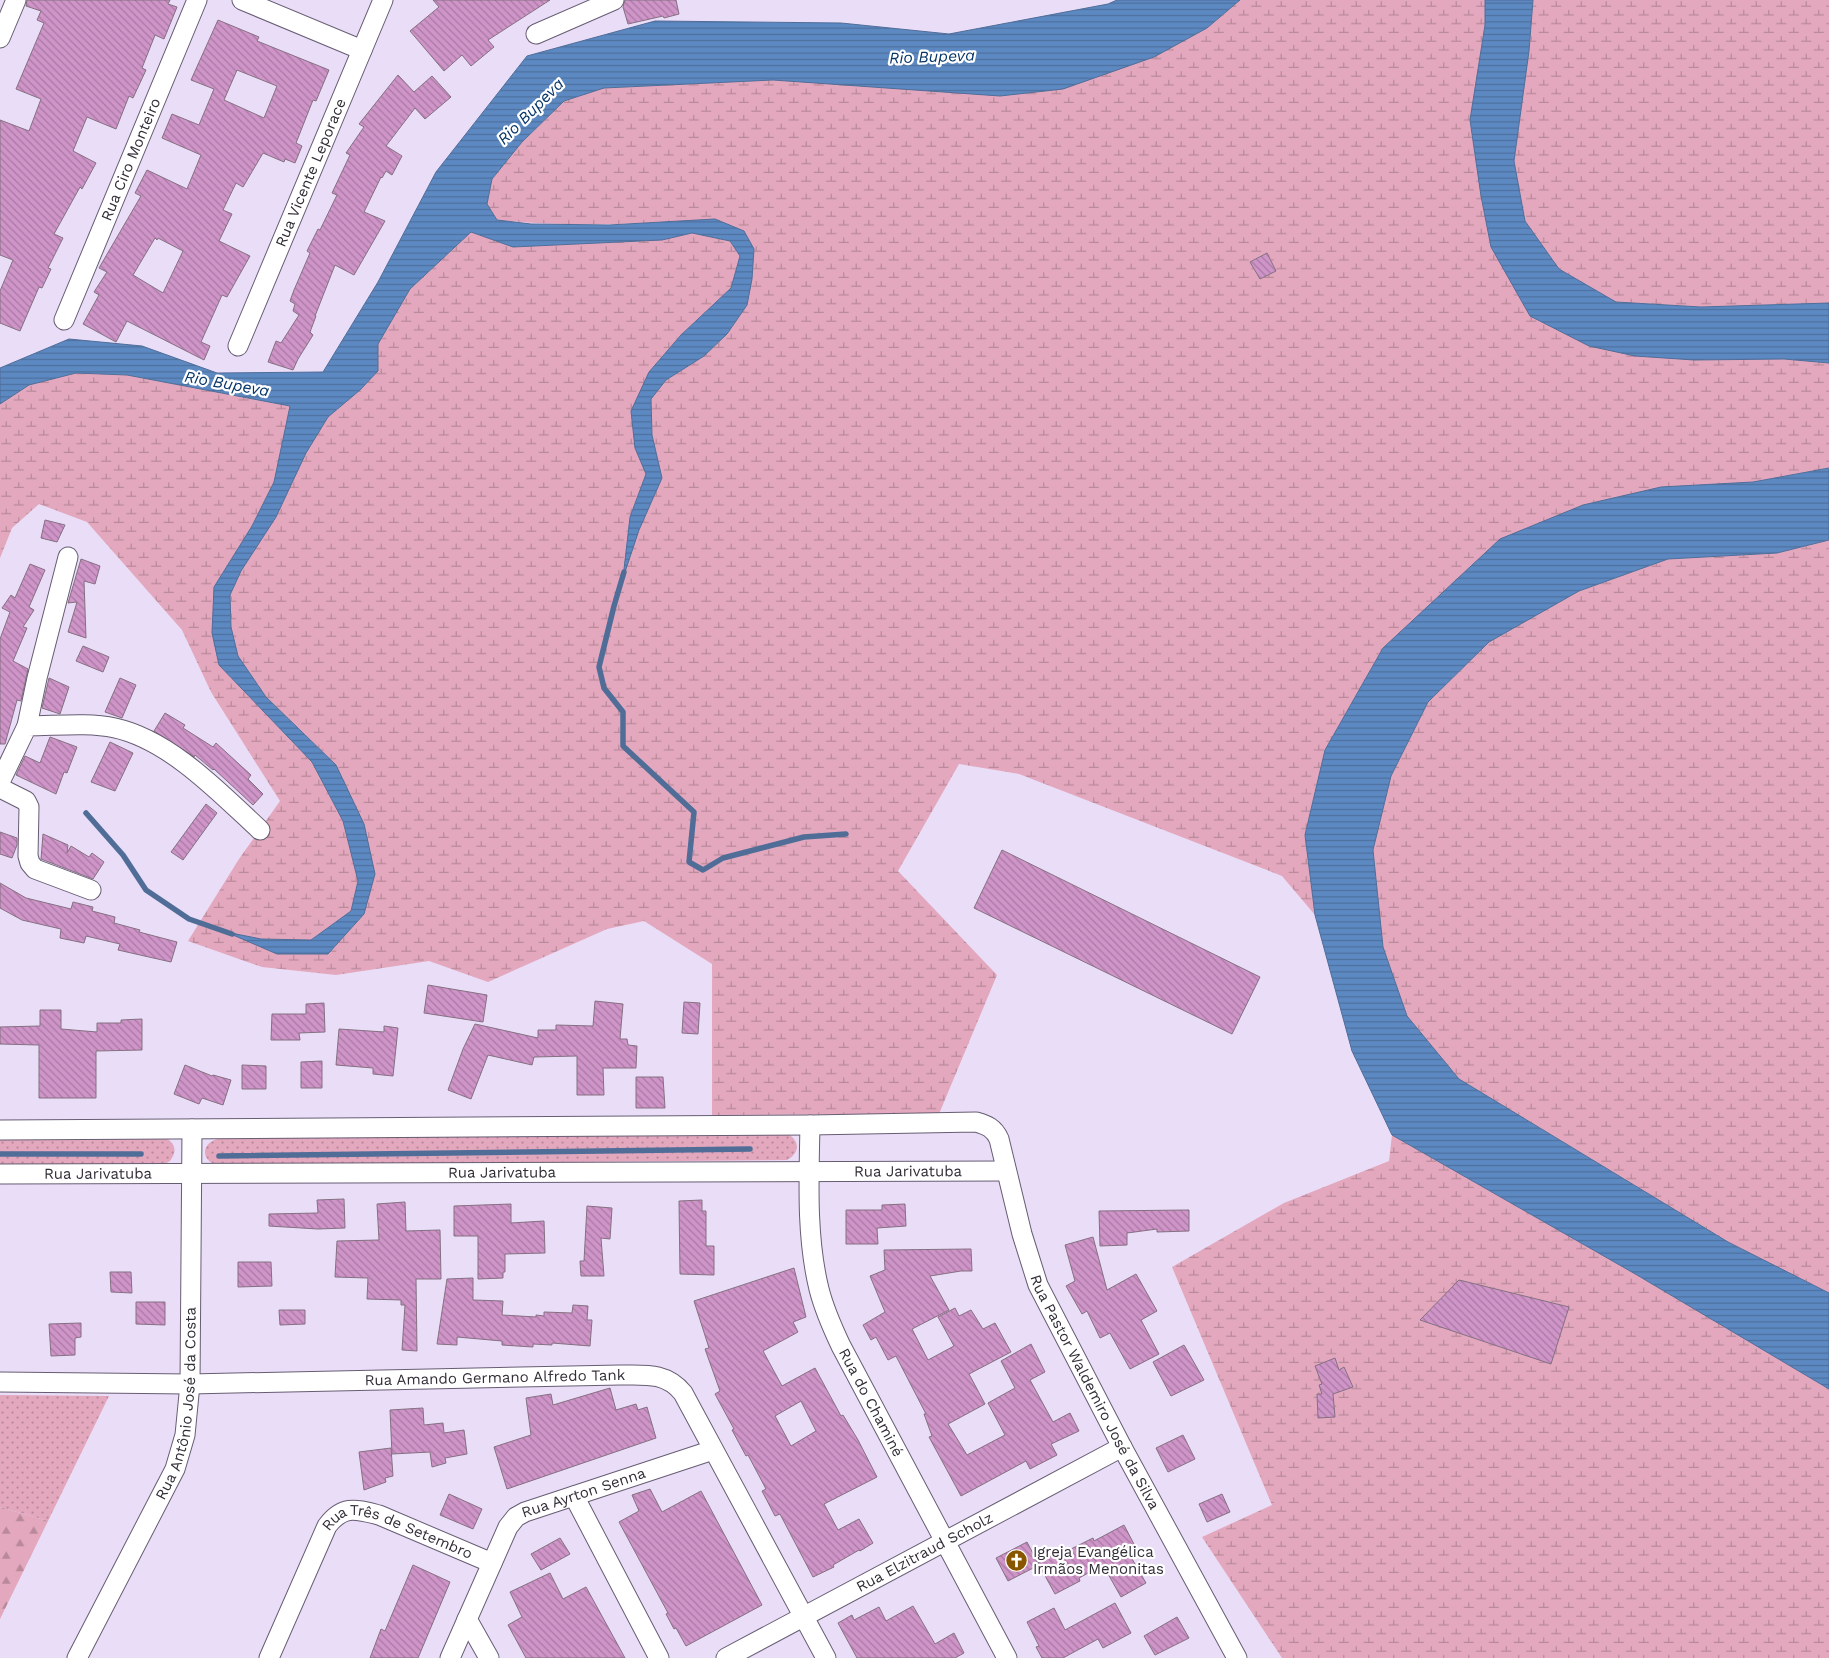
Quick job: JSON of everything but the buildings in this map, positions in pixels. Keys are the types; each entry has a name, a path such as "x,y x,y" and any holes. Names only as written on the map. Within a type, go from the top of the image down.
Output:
{"street":[{"path":"0,38 16,0"},
{"name":"Rua Ciro Monteiro","path":"64,320 197,0"},
{"path":"242,0 362,50"},
{"name":"Rua Vicente Leporace","path":"238,346 383,0"},
{"path":"536,34 614,0"},
{"path":"0,782 27,726 37,678 68,557"},
{"path":"27,726 99,726 134,734 157,746 196,772 260,830"},
{"path":"0,788 26,801 29,807 28,856 30,863 35,869 91,890"},
{"name":"Rua Pastor Waldemiro José da Silva","path":"810,1125 976,1122 988,1126 996,1132 1022,1234 1038,1285 1122,1447 1237,1658"},
{"path":"0,1130 810,1125"},
{"name":"Rua do Chaminé","path":"810,1125 809,1172 813,1254 819,1288 828,1318 840,1346 1008,1658"},
{"name":"Rua Antônio José da Costa","path":"77,1658 175,1469 185,1435 190,1384 192,1129"},
{"name":"Rua Jarivatuba","path":"0,1174 1006,1171"},
{"name":"Rua Amando Germano Alfredo Tank","path":"0,1382 190,1384 650,1375 664,1378 676,1384 683,1393 826,1658"},
{"name":"Rua Elzitraud Scholz","path":"726,1658 1122,1447"},
{"name":"Rua Ayrton Senna","path":"450,1658 508,1527 516,1517 525,1512 713,1450"},
{"path":"574,1496 659,1658"},
{"name":"Rua Três de Setembro","path":"269,1658 327,1526 335,1516 349,1510 379,1515 492,1563"},
{"path":"467,1619 489,1658"}],"green space":[{"path":"1240,0 1485,0 1485,25 1470,120 1481,196 1491,247 1694,360 1784,359 1829,363 1829,468 1753,482 1383,648 1325,750 1305,835 1315,915 1282,876 1019,774 959,764 898,871 997,975 939,1114 712,1115 712,964 644,921 607,929 488,982 429,961 336,975 262,967 188,941 239,859 280,801 211,692 182,630 87,522 39,504 12,528 0,558 0,404 29,385 76,373 127,375 290,406 274,482 252,526 214,587 219,665 312,762 343,821 357,878 336,765 266,697 238,656 231,627 230,595 241,571 276,517 306,453 328,417 360,390 378,371 378,344 410,289 471,232 513,247 662,240 692,233 730,241 740,256 731,288 681,335 649,372 635,448 646,474 630,517 624,575 639,530 662,478 652,435 651,399 666,380 704,356 727,334 747,305 754,249 715,220 551,224 497,220 487,204 492,179 522,142 564,101 604,88 773,80 875,86 1207,28","holes":["358,881 364,914 328,954 229,932 261,939 311,940 351,911"]},
{"path":"1533,0 1829,0 1829,303 1701,307 1616,302 1559,269 1525,221 1514,161 1529,51"},
{"path":"1829,540 1829,1293 1728,1242 1459,1079 1407,1016 1383,947 1373,850 1391,776 1428,702 1489,642 1579,591 1668,559 1777,553"},
{"path":"788,1134 795,1140 797,1147 794,1154 787,1160 222,1165 210,1161 206,1158 205,1153 208,1144 221,1138"},
{"path":"1392,1135 1637,1275 1829,1389 1829,1658 1282,1658 1202,1537 1272,1505 1172,1267 1284,1203 1389,1161"},
{"path":"0,1138 166,1138 174,1146 174,1154 170,1161 165,1164 0,1165"},
{"path":"0,1395 109,1396 48,1521 0,1507"},
{"path":"0,1507 48,1521 0,1619"}],"water":[{"name":"Rio Bupeva","path":"1117,0 1240,0 1207,28 1154,57 1063,89 1000,96 773,80 604,88 564,101 522,142 492,179 487,204 497,220 531,224 609,225 715,219 744,231 754,249 752,279 747,305 727,334 704,356 666,380 651,399 652,435 662,478 639,530 623,578 630,517 646,474 635,448 631,411 649,372 681,335 731,288 740,256 730,241 692,233 662,240 513,247 471,232 410,289 378,344 378,371 360,390 328,417 306,453 276,517 241,571 230,595 231,627 238,656 266,697 336,765 364,824 375,874 364,914 328,954 277,954 226,932 261,939 311,940 351,911 358,881 343,821 312,762 219,665 212,633 214,587 252,526 274,482 290,406 127,375 76,373 29,385 0,404 0,368 69,339 142,346 217,373 323,372 378,282 436,172 527,56 655,21 841,23 949,34 1108,4"},
{"path":"1485,0 1533,0 1529,51 1514,161 1525,221 1559,269 1616,302 1701,307 1829,303 1829,363 1784,359 1694,360 1635,356 1589,346 1530,316 1491,247 1481,196 1470,120 1485,25"},
{"path":"1829,468 1829,540 1777,553 1668,559 1579,591 1489,642 1428,702 1391,776 1373,850 1383,947 1407,1016 1459,1079 1728,1242 1829,1293 1829,1389 1637,1275 1392,1135 1352,1051 1315,915 1305,835 1325,750 1383,648 1500,539 1583,505 1661,487 1753,482"}],"waterway":[{"path":"624,572 599,667 604,688 623,712 623,746 694,812 689,862 703,870 723,858 804,837 846,834"},
{"path":"86,813 123,855 146,890 189,919 232,934"},
{"path":"219,1156 750,1149"},
{"path":"0,1154 141,1154"}],"place":[{"name":"Igreja Evangélica Irmãos Menonitas","path":"1017,1561"}]}
